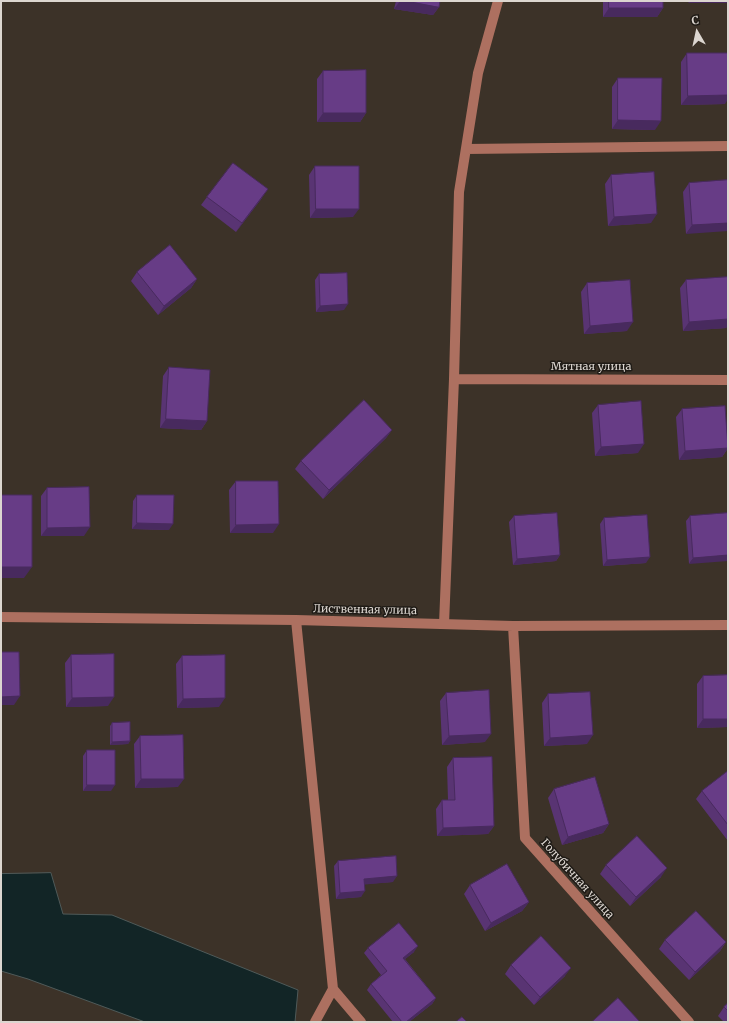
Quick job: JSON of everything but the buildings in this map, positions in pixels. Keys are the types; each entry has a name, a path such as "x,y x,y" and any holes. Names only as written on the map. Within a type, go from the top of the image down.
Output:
{"street":[{"path":"444,624 454,380 458,192 478,73 498,1"},
{"path":"466,150 728,146"},
{"name":"Мятная улица","path":"454,380 728,380"},
{"name":"Лиственная улица","path":"1,617 296,620 513,626 728,625"},
{"path":"296,620 333,989 315,1022"},
{"name":"Голубичная улица","path":"513,626 525,838 689,1022"},
{"path":"333,989 361,1022"}],"water":[{"path":"51,873 63,914 112,915 298,990 295,1022 145,1022 28,979 1,971 1,874"}]}
